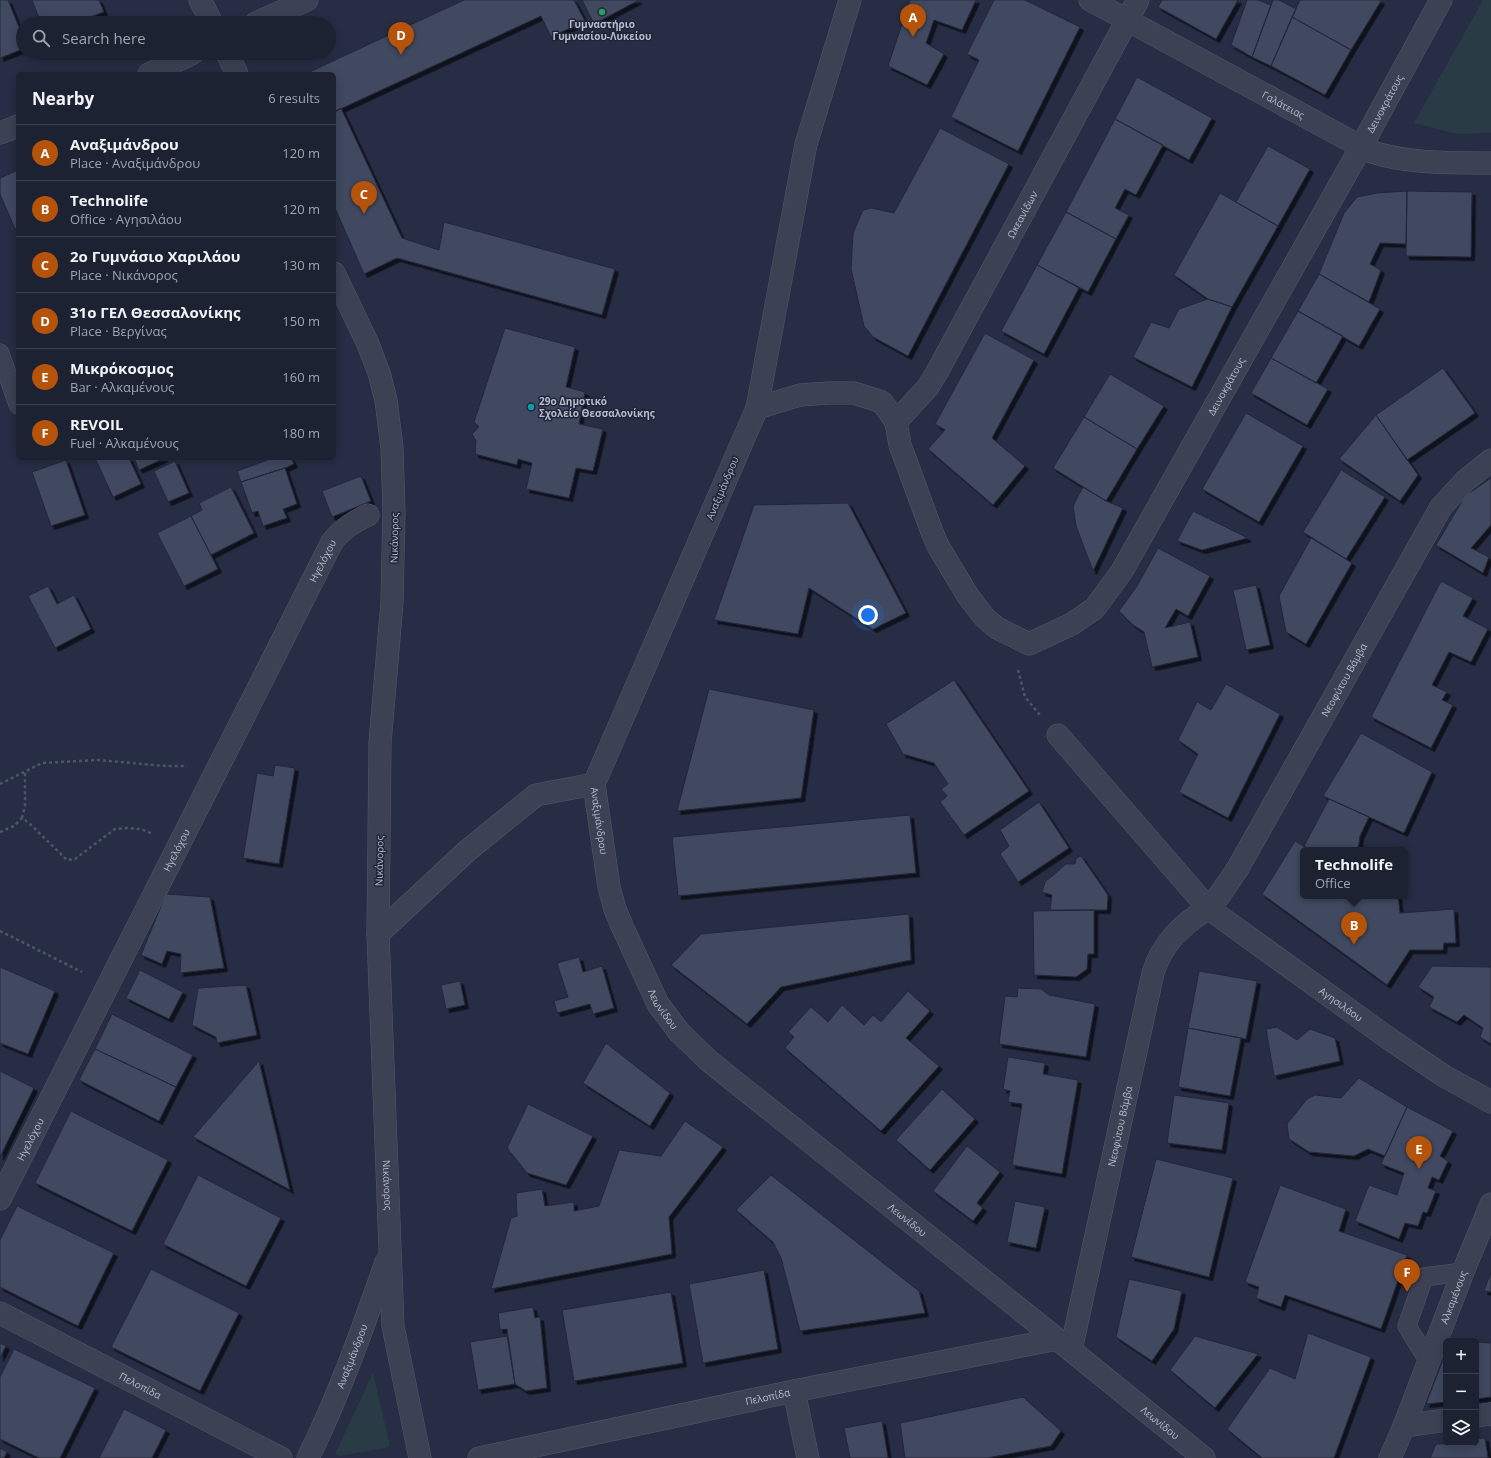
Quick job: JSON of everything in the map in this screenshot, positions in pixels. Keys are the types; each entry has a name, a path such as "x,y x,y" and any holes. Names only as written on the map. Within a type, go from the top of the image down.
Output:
{"street":[{"path":"200,0 208,16"},
{"path":"272,16 307,0"},
{"name":"Αναξιμάνδρου","path":"637,960 615,909 609,887 594,784 757,408 806,144 850,0"},
{"name":"Γαλάτειας","path":"1090,0 1361,147 1388,157 1417,160 1491,163"},
{"name":"Ωκεανίδων","path":"896,422 928,387 936,374 1138,0"},
{"name":"Δεινοκράτους","path":"1030,644 1072,624 1095,608 1122,571 1361,147 1441,0"},
{"path":"153,72 178,60"},
{"path":"230,60 236,72"},
{"path":"0,133 16,127"},
{"name":"Νικάνορος","path":"336,277 368,344 384,388 388,407 392,448 394,511 392,602 380,743 378,934 393,1326 420,1458"},
{"path":"757,408 800,395 828,393 854,393 882,402 896,422 900,445 938,546 968,596 985,618 997,628 1030,644"},
{"name":"Νεοφύτου Βάμβα","path":"1064,1345 1153,973 1159,955 1164,947 1219,896 1238,868 1441,507 1465,481 1491,460"},
{"name":"Ηγελόχου","path":"0,1199 332,542 341,531 350,524 368,515"},
{"name":"Αγησιλάου","path":"1058,735 1201,912 1444,1076 1491,1102"},
{"path":"378,934 467,851 536,796 594,784"},
{"name":"Λεωνίδου","path":"637,960 651,990 667,1018 709,1061 1204,1458"},
{"name":"Αλκαμένους","path":"1390,1458 1429,1362 1462,1272 1491,1204"},
{"name":"Αναξιμάνδρου","path":"308,1458 321,1431 363,1328 390,1251"},
{"name":"Πελοπίδα","path":"0,1313 281,1458"},
{"name":"Πελοπίδα","path":"479,1458 794,1391 1064,1345"},
{"path":"794,1391 808,1458"},
{"path":"1479,1416 1491,1414"},
{"path":"1404,1426 1443,1420"}],"lane":[{"path":"0,353 16,399"},
{"path":"1429,1362 1406,1326 1424,1277 1462,1272"}],"path":[{"path":"1030,644 1019,656 1017,668 1025,697 1058,735"},
{"path":"0,784 42,763 98,760 165,766 219,765"},
{"path":"0,832 14,826 22,818 25,806 25,772"},
{"path":"22,818 67,860 75,859 115,829 127,828 141,829 155,835 175,852"},
{"path":"0,930 108,985"}],"shaded area":[{"path":"1483,0 1491,0 1491,133 1457,134 1414,123"},
{"path":"373,1373 390,1446 340,1456 335,1454"}],"building":[{"path":"0,0 8,0 16,20 16,52 0,58"},
{"path":"32,0 99,0 104,12 93,16 38,16"},
{"path":"464,0 574,0 585,21 551,37 541,16 336,111 336,72 309,72"},
{"name":"Γυμναστήριο Γυμνασίου-Λυκείου","path":"582,0 639,0 594,24"},
{"path":"910,0 976,0 962,30 934,20 926,43 944,54 927,85 888,66"},
{"path":"994,0 1025,0 1080,27 1018,151 951,117 979,60 967,54"},
{"path":"1162,0 1238,0 1216,39 1158,7"},
{"path":"1247,0 1258,0 1271,5 1252,57 1231,45"},
{"path":"1273,0 1279,0 1296,9 1271,66 1252,57"},
{"path":"1300,0 1381,1 1351,50 1292,17"},
{"path":"1292,17 1351,50 1325,95 1271,66"},
{"path":"1137,77 1212,118 1189,160 1115,119"},
{"path":"341,108 402,238 439,250 444,222 615,269 602,315 397,258 364,274 336,211 336,111"},
{"path":"1115,119 1163,145 1136,195 1125,189 1115,208 1129,215 1116,239 1066,212"},
{"path":"940,128 1009,164 908,356 873,337 864,326 851,269 853,233 863,210 871,208 894,213"},
{"path":"1268,146 1310,169 1278,226 1236,202"},
{"path":"16,171 15,229 0,194 0,178"},
{"path":"1407,191 1472,192 1471,257 1406,256"},
{"path":"1407,191 1406,244 1380,243 1370,264 1381,270 1369,302 1319,274 1344,213 1357,197 1377,193"},
{"path":"1220,193 1278,226 1232,307 1208,299 1174,275"},
{"path":"1066,212 1116,239 1088,292 1037,265"},
{"path":"1037,265 1079,288 1044,354 1001,331"},
{"path":"1319,274 1380,309 1359,346 1298,311"},
{"path":"1208,299 1232,307 1192,387 1133,357 1151,322 1169,328 1179,309"},
{"path":"1298,311 1343,336 1316,383 1271,358"},
{"name":"29ο Δημοτικό Σχολείο Θεσσαλονίκης","path":"505,328 575,347 566,387 585,392 579,424 603,429 593,471 576,468 569,498 526,489 532,463 518,459 517,465 475,454 476,441 472,434 479,427 474,422"},
{"path":"985,333 1034,360 992,438 1025,466 993,505 928,449 945,430 935,424"},
{"path":"1271,358 1328,389 1307,425 1251,393"},
{"path":"1443,368 1475,413 1407,460 1376,415"},
{"path":"1110,374 1164,406 1137,449 1084,417"},
{"path":"1246,413 1303,446 1259,522 1202,489"},
{"path":"1376,415 1418,475 1400,501 1339,459"},
{"path":"1084,417 1137,449 1106,501 1053,468"},
{"path":"66,460 85,515 51,526 32,472"},
{"path":"96,460 130,460 141,484 113,497"},
{"path":"135,460 161,460 139,470"},
{"path":"267,460 292,460 294,464 241,482 237,471"},
{"path":"175,461 189,493 168,502 154,471"},
{"path":"285,468 297,504 283,509 287,518 263,526 258,511 252,513 241,482"},
{"path":"1341,470 1385,497 1346,559 1303,532"},
{"path":"361,476 371,501 332,517 322,491"},
{"path":"1491,478 1491,525 1471,548 1489,557 1483,573 1436,545 1465,496"},
{"path":"231,487 254,533 211,555 191,516 202,510 199,503"},
{"path":"1083,487 1106,501 1123,508 1093,571 1076,526 1073,506"},
{"path":"848,503 906,613 873,629 809,588 798,634 714,620 754,505"},
{"path":"1193,511 1248,538 1202,550 1177,541"},
{"path":"191,516 218,569 184,586 157,533"},
{"path":"1311,538 1352,563 1306,644 1286,632 1279,596"},
{"path":"1158,548 1210,576 1188,616 1176,609 1165,628 1190,622 1198,657 1152,667 1144,632 1133,625 1119,611 1137,586"},
{"path":"1441,581 1473,598 1463,616 1488,629 1471,662 1449,652 1432,685 1447,692 1442,700 1453,705 1431,748 1371,717"},
{"path":"1256,585 1270,645 1246,650 1233,590"},
{"path":"48,586 57,604 74,595 91,629 55,648 28,596"},
{"path":"954,680 1029,791 964,835 940,802 947,796 941,789 948,784 934,763 903,754 886,724"},
{"path":"1226,684 1280,714 1228,818 1179,792 1198,754 1178,740 1197,702 1211,710"},
{"path":"709,689 814,710 801,798 677,811"},
{"path":"1361,733 1432,772 1404,833 1323,796"},
{"path":"275,765 295,768 279,864 243,858 257,773 273,776"},
{"path":"1329,799 1369,817 1360,836 1358,847 1304,846"},
{"path":"1039,802 1069,848 1018,882 1000,854 1009,846 1000,830"},
{"path":"910,815 916,873 678,896 672,837"},
{"path":"1295,841 1305,847 1300,847 1300,899 1398,899 1400,913 1454,909 1456,943 1444,943 1443,950 1410,950 1387,985 1262,894"},
{"path":"1081,856 1108,895 1107,910 1050,910 1052,895 1042,892 1045,882 1066,864 1075,864 1076,858"},
{"path":"166,894 210,897 224,968 180,973 181,954 167,951 162,964 141,955"},
{"path":"1094,910 1094,954 1088,954 1087,969 1076,977 1034,975 1033,911"},
{"path":"909,914 911,960 781,987 747,1024 671,965 701,934"},
{"path":"579,957 583,972 602,966 614,1008 593,1014 590,1004 557,1013 554,1001 568,997 557,963"},
{"path":"1432,966 1491,967 1491,1044 1480,1037 1483,1028 1464,1015 1457,1022 1429,1007 1434,997 1418,987"},
{"path":"0,967 55,991 28,1054 0,1043"},
{"path":"140,970 183,992 169,1019 126,998"},
{"path":"1199,971 1257,981 1246,1039 1188,1028"},
{"path":"460,981 465,1005 446,1009 441,985"},
{"path":"246,985 257,1035 217,1043 216,1037 192,1025 198,988"},
{"path":"1018,988 1041,989 1049,995 1095,1004 1086,1057 999,1044 1005,996 1017,997"},
{"path":"908,991 930,1011 906,1038 939,1066 881,1131 785,1048 794,1037 788,1032 811,1007 828,1022 842,1005 864,1025 873,1015 881,1022"},
{"path":"112,1014 193,1055 176,1087 95,1049"},
{"path":"1277,1027 1297,1040 1310,1029 1335,1038 1340,1061 1274,1076 1266,1029"},
{"path":"1188,1028 1241,1038 1230,1096 1178,1087"},
{"path":"606,1043 670,1093 650,1126 583,1083"},
{"path":"95,1049 176,1087 159,1121 79,1080"},
{"path":"1008,1057 1045,1063 1043,1074 1078,1080 1062,1174 1012,1165 1022,1104 1008,1102 1010,1091 1003,1089"},
{"path":"259,1061 290,1190 193,1137"},
{"path":"0,1071 34,1088 0,1157"},
{"path":"1359,1078 1407,1107 1385,1156 1368,1149 1354,1156 1309,1152 1289,1139 1287,1124 1307,1099 1315,1095 1341,1098"},
{"path":"942,1089 975,1119 930,1170 896,1140"},
{"path":"1174,1095 1229,1103 1222,1150 1167,1143"},
{"path":"528,1104 593,1136 566,1185 527,1173 507,1148"},
{"path":"1407,1107 1453,1131 1440,1156 1448,1161 1439,1180 1432,1177 1428,1188 1436,1191 1427,1213 1423,1212 1418,1226 1405,1223 1399,1239 1355,1221 1369,1185 1397,1195 1404,1173 1381,1164"},
{"path":"71,1111 168,1160 132,1231 35,1183"},
{"path":"685,1121 723,1147 669,1217 672,1254 491,1289 511,1218 517,1216 516,1193 542,1189 545,1206 574,1202 574,1211 599,1206 619,1150 661,1156"},
{"path":"967,1146 1000,1172 977,1203 983,1208 973,1221 933,1191"},
{"path":"1156,1159 1233,1178 1209,1277 1131,1257"},
{"path":"198,1175 281,1218 246,1286 163,1244"},
{"path":"771,1175 919,1291 925,1313 800,1331 781,1258 773,1242 736,1210"},
{"path":"1280,1185 1346,1209 1339,1231 1407,1255 1381,1329 1285,1295 1281,1307 1256,1298 1259,1287 1245,1282"},
{"path":"1015,1201 1045,1207 1036,1248 1007,1242"},
{"path":"17,1206 114,1253 78,1326 0,1287 0,1240"},
{"path":"151,1269 239,1313 200,1391 111,1347"},
{"path":"764,1270 778,1349 703,1363 689,1284"},
{"path":"1491,1272 1491,1292 1484,1291"},
{"path":"1129,1279 1182,1291 1174,1329 1152,1361 1116,1337"},
{"path":"671,1292 683,1363 574,1381 562,1310"},
{"path":"533,1307 535,1318 540,1317 547,1388 526,1391 515,1384 507,1329 500,1330 498,1313"},
{"path":"1308,1333 1371,1357 1334,1458 1262,1458 1227,1429 1270,1368 1295,1379"},
{"path":"507,1336 515,1384 478,1390 470,1342"},
{"path":"1195,1336 1258,1354 1215,1408 1170,1370"},
{"path":"1479,1342 1491,1343 1491,1397 1479,1399"},
{"path":"0,1343 6,1346 0,1358"},
{"path":"14,1349 95,1388 60,1458 39,1458 0,1439 0,1377"},
{"path":"1443,1360 1443,1402 1426,1404"},
{"path":"1023,1397 1061,1431 1051,1446 987,1458 905,1458 900,1423"},
{"path":"124,1409 166,1430 152,1458 99,1458"},
{"path":"882,1421 888,1458 850,1458 844,1428"},
{"path":"1485,1438 1488,1458 1430,1458 1436,1444 1443,1444 1443,1446 1479,1446 1479,1439"},
{"path":"0,1448 7,1452 4,1458 0,1458"}],"place":[{"name":"Γυμναστήριο Γυμνασίου-Λυκείου","path":"602,12"},
{"name":"Αναξιμάνδρου","path":"913,37"},
{"name":"31ο ΓΕΛ Θεσσαλονίκης","path":"401,55"},
{"name":"2ο Γυμνάσιο Χαριλάου","path":"364,214"},
{"name":"29ο Δημοτικό Σχολείο Θεσσαλονίκης","path":"531,407"},
{"name":"Technolife","path":"1354,945"},
{"name":"Μικρόκοσμος","path":"1419,1169"},
{"name":"REVOIL","path":"1407,1292"}]}
